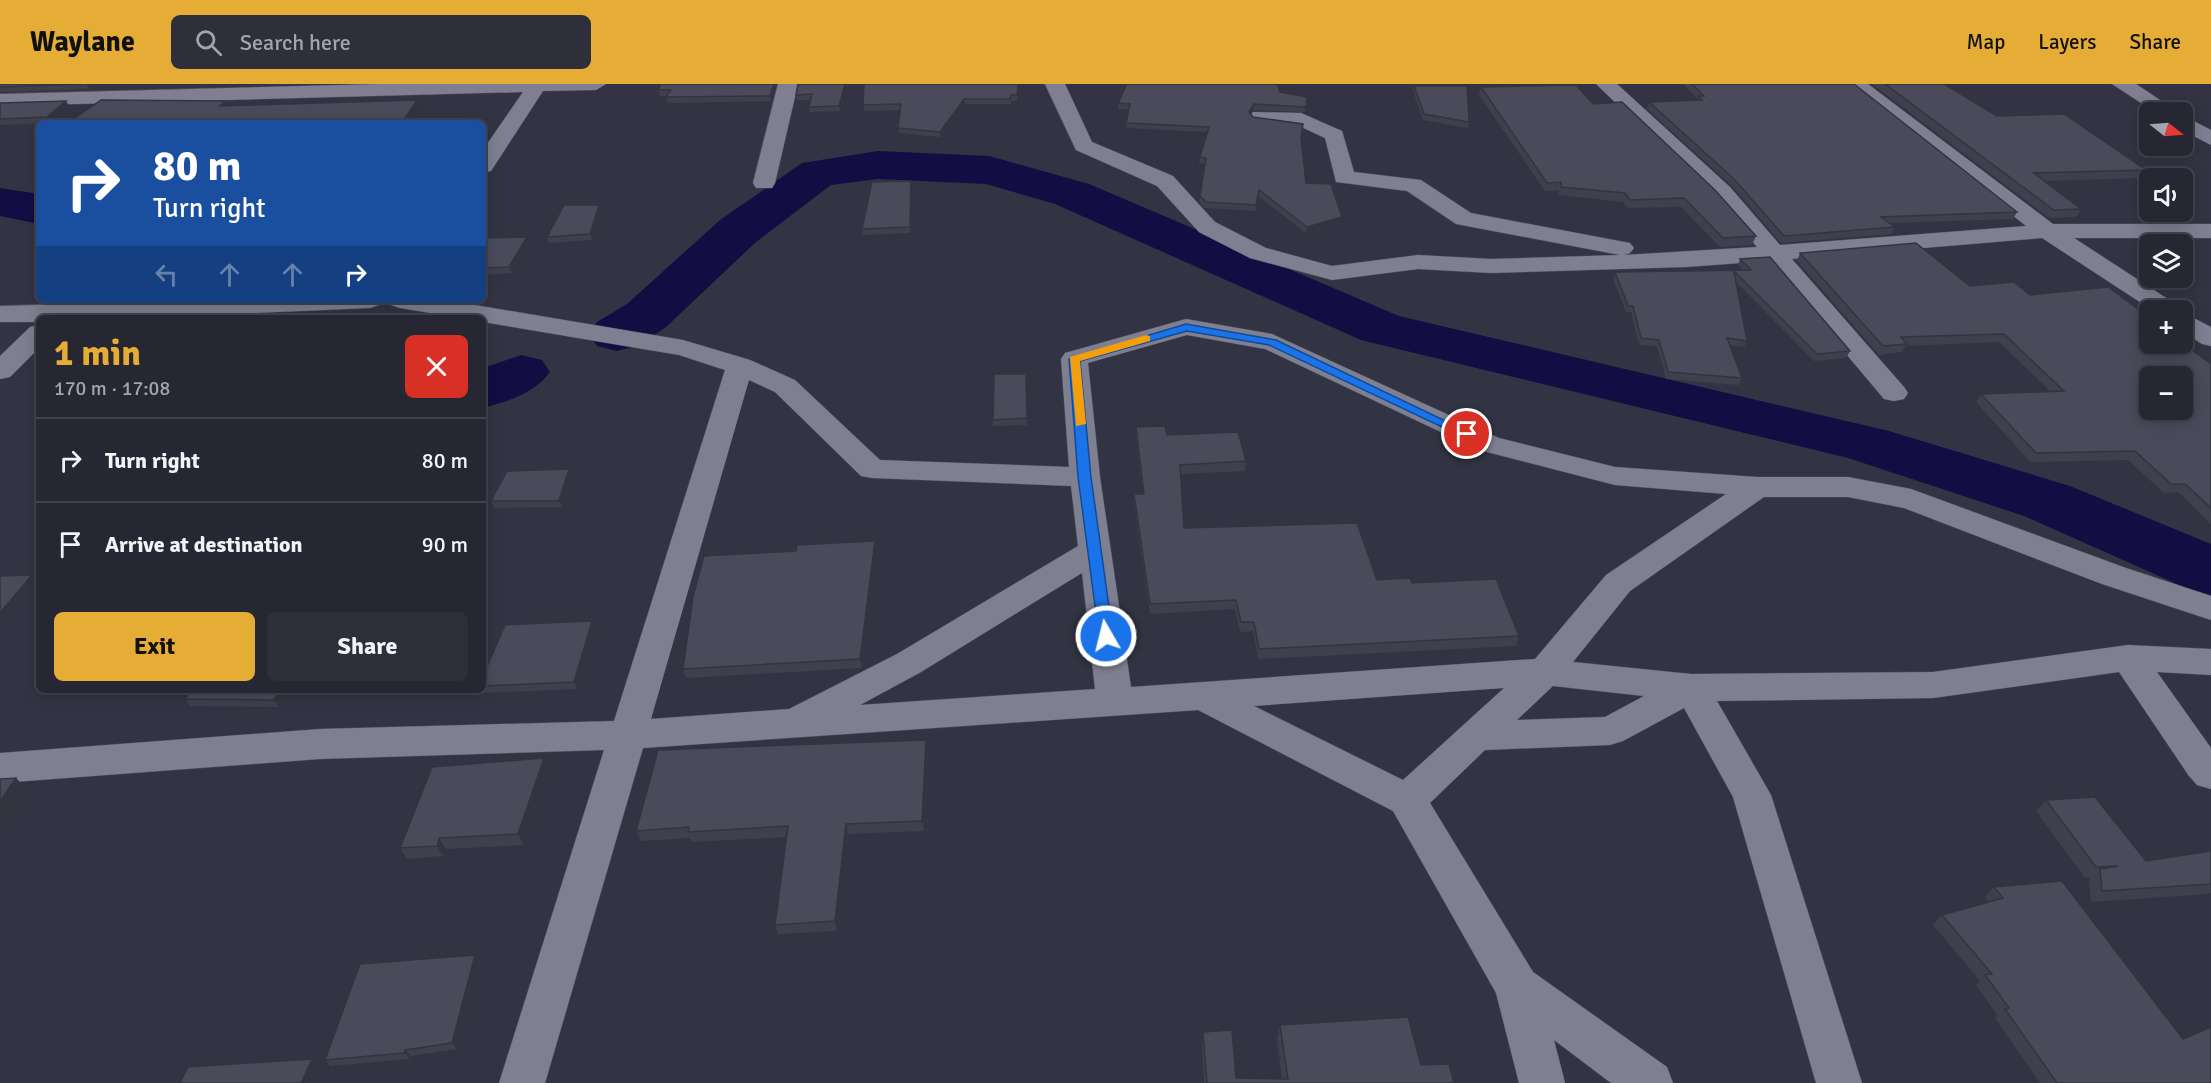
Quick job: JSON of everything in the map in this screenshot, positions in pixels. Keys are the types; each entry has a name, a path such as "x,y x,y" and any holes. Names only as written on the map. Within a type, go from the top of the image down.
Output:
{"street":[{"path":"8,100 38,84"},
{"path":"8,100 596,84"},
{"path":"764,183 788,84"},
{"path":"1055,84 1083,146 1165,181 1207,227 1258,253 1332,273 1418,262 1491,266 1686,260 1773,251 2047,231 2211,231"},
{"path":"1606,84 1722,192 1894,393"},
{"path":"1856,84 2047,231 2153,300"},
{"path":"2122,84 2152,102"},
{"path":"486,162 537,85"},
{"path":"1260,116 1301,119 1335,135 1344,177 1413,184 1464,219 1686,260"},
{"path":"2193,128 2211,139"},
{"path":"76,315 311,303"},
{"path":"418,303 682,348 740,366 785,386 872,469 1085,477"},
{"path":"0,314 36,315"},
{"path":"1115,701 1085,477 1074,359 1186,327 1272,342 1488,444 1615,476 1757,487 1848,487 1911,500 2114,576 2211,608"},
{"path":"2193,327 2211,338"},
{"path":"0,371 36,336"},
{"path":"522,1083 740,366"},
{"path":"1407,800 1545,672 1618,584 1757,487"},
{"path":"790,724 909,663 1095,550"},
{"path":"0,768 320,744 626,735 1545,672 1691,688 1934,685 2128,658 2211,662"},
{"path":"2128,658 2202,765 2211,774"},
{"path":"1476,736 1610,731 1691,688"},
{"path":"1691,688 1752,795 1839,1083"},
{"path":"1201,695 1407,800 1517,987 1542,1083"},
{"path":"1517,987 1650,1083"}],"building":[{"path":"0,84 83,84 0,87"},
{"path":"661,84 774,84 770,96 666,97 671,90 658,90"},
{"path":"798,84 845,84 839,106 809,107 812,94 796,95"},
{"path":"864,84 1018,84 1017,95 1011,95 1010,99 964,99 940,132 898,128 901,104 863,105"},
{"path":"1127,84 1277,84 1280,92 1307,97 1306,107 1254,104 1249,112 1253,117 1303,124 1301,138 1306,183 1331,184 1342,217 1307,227 1259,190 1256,205 1206,202 1200,196 1206,158 1200,157 1209,127 1126,123 1130,104 1118,103"},
{"path":"1692,84 1854,84 2017,212 1881,217 1895,227 1784,236 1734,179 1649,102 1702,100 1698,96 1704,96"},
{"path":"1885,84 1944,84 1997,116 2064,114 2143,168 2139,168 2139,170 2034,173 2081,209 2054,210"},
{"path":"1576,85 1593,104 1622,102 1715,190 1756,236 1723,238 1684,198 1630,200 1625,193 1561,187 1561,182 1547,183 1481,87"},
{"path":"1414,86 1467,86 1469,122 1424,114"},
{"path":"101,100 225,101 220,106 417,100 404,120 72,120"},
{"path":"66,101 47,117 0,119 0,103"},
{"path":"911,181 910,227 862,229 872,182"},
{"path":"564,205 599,205 590,234 547,237"},
{"path":"527,237 509,267 486,268 486,238"},
{"path":"1916,243 1970,286 2014,282 2030,295 2108,287 2139,310 2139,354 2193,354 2193,351 2211,364 2211,508 2185,484 2171,484 2135,451 2036,453 1981,394 2064,391 2004,334 1901,337 1907,344 1883,346 1800,253"},
{"path":"1770,257 1850,351 1817,354 1734,271 1747,341 1727,338 1742,378 1668,372 1659,340 1641,338 1633,306 1628,306 1615,272 1751,270 1740,259"},
{"path":"994,374 1026,374 1027,418 993,420"},
{"path":"1165,426 1167,435 1238,432 1246,461 1180,465 1184,528 1357,523 1377,580 1410,578 1412,583 1496,579 1519,636 1259,649 1254,622 1241,622 1236,600 1150,604 1134,494 1144,494 1136,427"},
{"path":"569,469 559,501 491,501 507,471"},
{"path":"875,541 860,659 683,669 693,597 704,556 796,551 797,545"},
{"path":"32,575 0,613 0,576"},
{"path":"592,621 574,682 486,686 486,669 505,625"},
{"path":"189,693 278,693 274,700 185,699"},
{"path":"926,740 922,821 846,824 835,921 775,925 788,826 688,832 689,827 636,831 658,750"},
{"path":"544,758 518,834 439,838 437,846 400,848 432,767"},
{"path":"16,778 0,801 0,779"},
{"path":"2095,797 2146,861 2211,851 2211,884 2102,891 2100,869 2118,866 2096,867 2046,800"},
{"path":"2062,881 2183,1039 2211,1027 2211,1083 2057,1083 2005,1009 2009,1008 1985,975 1992,974 1942,915 2003,898 1994,887"},
{"path":"475,955 452,1043 405,1050 404,1053 325,1060 360,964"},
{"path":"1408,1017 1421,1065 1449,1064 1454,1083 1207,1083 1203,1032 1232,1030 1236,1078 1288,1079 1280,1025"},
{"path":"312,1059 301,1083 180,1083 188,1067"}],"waterway":[{"path":"617,334 646,316 738,231 818,173 878,165 989,170 1072,194 1381,328 1867,444 2047,501 2211,571"},
{"path":"0,202 36,208"},
{"path":"486,389 521,372"}],"slow traffic":[{"path":"1080,424 1074,359 1146,339"}],"route":[{"path":"1106,636 1085,477 1074,359 1186,327 1272,342 1467,434"}]}
